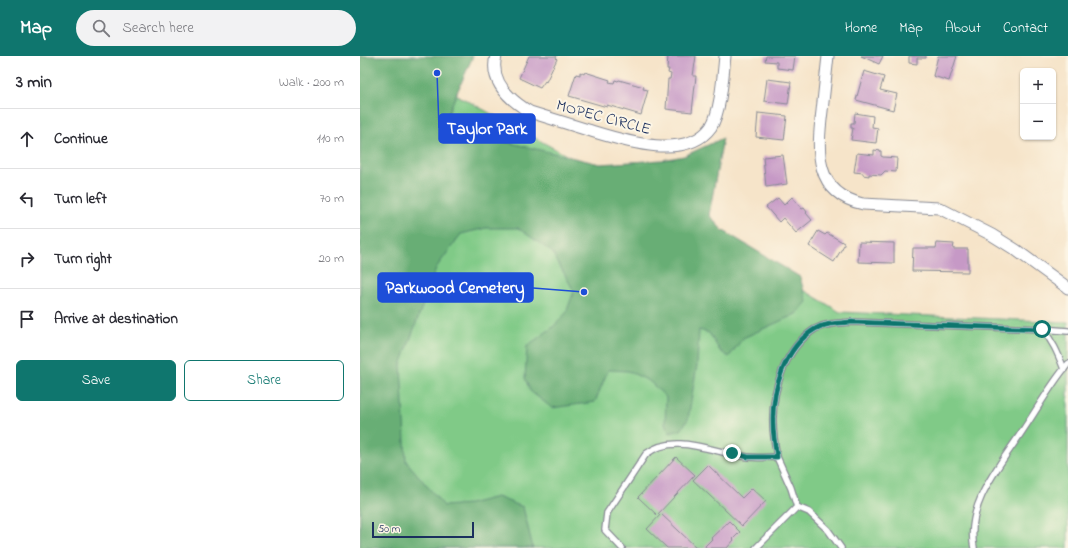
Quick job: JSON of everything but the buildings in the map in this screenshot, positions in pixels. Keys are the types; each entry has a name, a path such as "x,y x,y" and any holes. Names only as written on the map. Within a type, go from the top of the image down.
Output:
{"street":[{"name":"MOPEC CIRCLE","path":"496,56 495,71 498,83 507,95 518,105 530,112 638,144 670,146 696,140 704,135 712,126 717,113 725,56"},
{"path":"828,56 819,142 820,163 823,173 835,190 844,198 854,202 872,205 939,208 992,235 1016,250 1068,288"}],"lane":[{"path":"841,548 828,530 814,516 797,507 791,488 777,457 773,423 775,397 783,367 798,343 816,329 832,323 851,322 1068,331"},
{"path":"974,548 972,535 976,510 988,483 1066,366 1049,337 1042,329"},
{"path":"622,548 605,530 607,513 646,454 653,448 664,444 684,444 748,457 777,457"},
{"path":"756,548 797,507"}],"green space":[{"path":"360,56 448,90 726,243 840,312 1068,322 1068,548 360,548"},
{"path":"360,56 473,56 442,127 600,164 662,160 684,156 723,138 709,215 722,230 800,277 807,302 796,314 743,338 729,357 720,351 709,333 699,330 697,365 688,419 681,430 670,433 665,424 666,397 649,381 628,371 608,370 595,402 552,408 530,391 525,378 527,346 553,327 566,313 574,291 552,252 518,228 486,228 461,234 436,268 401,365 406,461 444,506 469,504 497,497 523,507 533,548 360,548"}],"place":[{"name":"Taylor Park","path":"437,73"},
{"name":"Parkwood Cemetery","path":"584,292"}],"route":[{"path":"732,453 748,457 777,457 773,423 775,397 783,367 798,343 816,329 832,323 851,322 1042,329"}]}
